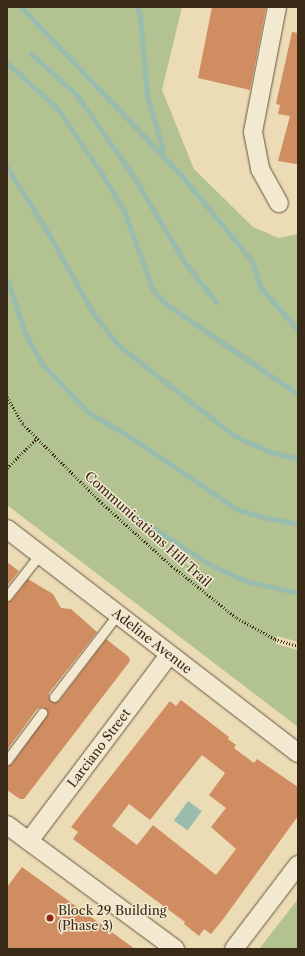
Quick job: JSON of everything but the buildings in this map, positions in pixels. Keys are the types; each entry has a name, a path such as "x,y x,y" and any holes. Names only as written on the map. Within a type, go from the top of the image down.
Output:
{"street":[{"path":"277,7 253,132 260,169 279,203"},
{"name":"Adeline Avenue","path":"7,529 298,753"},
{"name":"Larciano Street","path":"29,841 169,655"},
{"path":"7,825 174,949"},
{"path":"234,949 298,865"}],"lane":[{"path":"7,596 40,554"},
{"path":"54,697 118,614"},
{"path":"7,760 42,713"}],"path":[{"name":"Communications Hill Trail","path":"7,397 23,424 102,503 214,602 259,630 298,646"},
{"path":"7,468 37,438"}],"green space":[{"path":"7,7 182,7 162,90 194,169 253,227 279,238 298,234 298,642 277,636 276,644 298,650 298,727 7,505"},
{"path":"298,899 298,949 259,949"}],"shaded area":[{"path":"188,801 202,811 188,830 174,820"}],"waterway":[{"path":"21,7 181,175 252,261 261,288 298,330"},
{"path":"137,7 140,16 147,96 163,150"},
{"path":"31,54 76,94 132,174 185,263 216,302"},
{"path":"7,63 58,109 102,174 124,211 153,290 167,305 298,394"},
{"path":"7,167 47,231 93,313 117,344 233,435 267,451 298,459"},
{"path":"7,280 25,333 42,364 88,412 135,440 236,509 263,517 298,524"},
{"path":"125,510 216,568 246,581 298,593"}],"place":[{"name":"Block 29 Building (Phase 3)","path":"50,918"}]}
